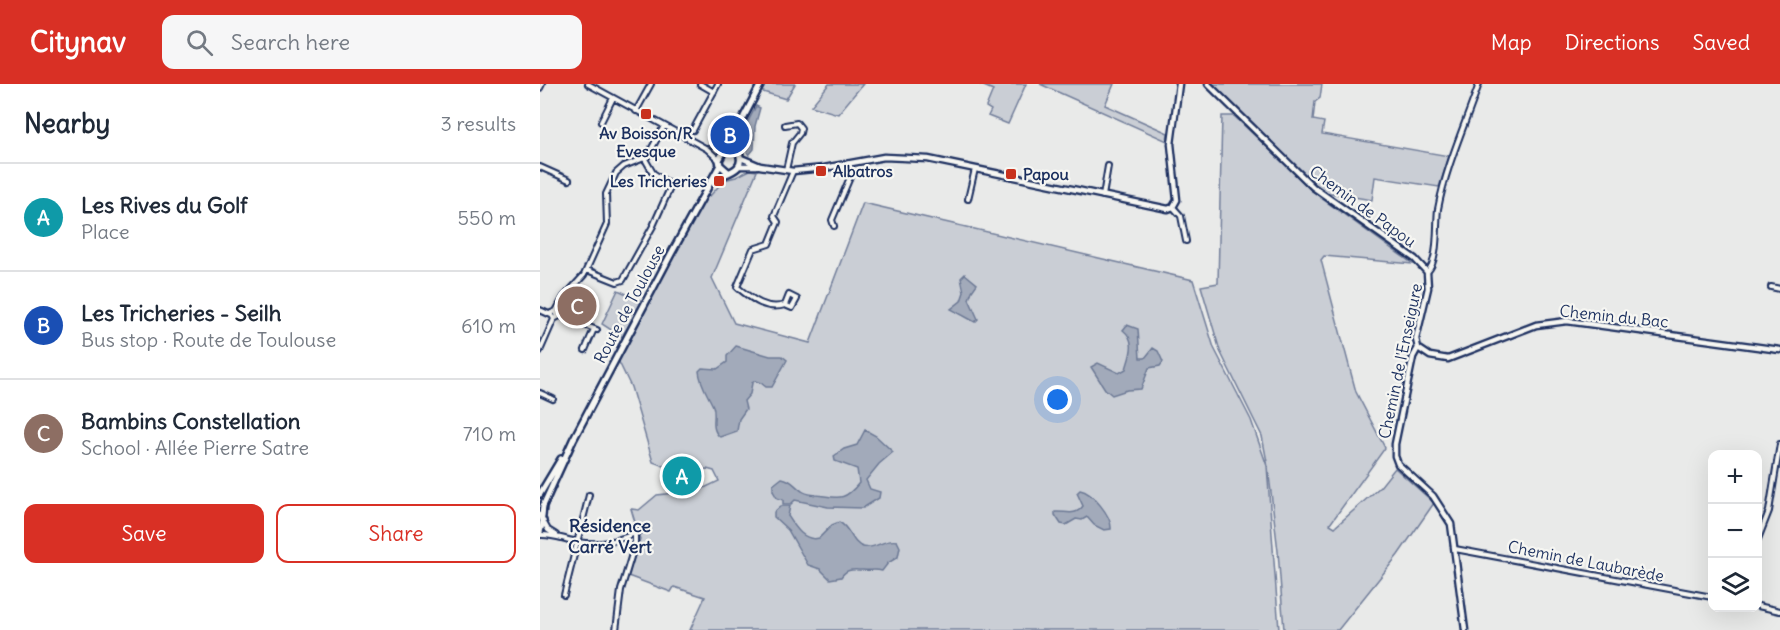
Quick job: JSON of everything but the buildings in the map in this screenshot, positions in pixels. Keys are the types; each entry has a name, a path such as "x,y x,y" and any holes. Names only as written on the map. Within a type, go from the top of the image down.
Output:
{"main road":[{"path":"728,172 719,162 761,84"},
{"path":"712,181 737,170 740,166 741,158 736,150 737,131"},
{"path":"725,150 736,150"},
{"name":"Route de Toulouse","path":"540,533 543,506 573,440 712,181 719,162"},
{"name":"Route de Toulouse","path":"540,494 573,440"}],"street":[{"path":"540,88 542,84"},
{"path":"588,84 598,86 613,98 707,149 719,162"},
{"path":"636,111 651,84"},
{"path":"700,84 714,92"},
{"path":"693,129 718,84"},
{"path":"740,166 760,166 793,171 875,158 906,157 1168,209 1173,207 1177,197 1171,144 1179,84"},
{"name":"Chemin de Papou","path":"1208,84 1313,187 1416,259 1427,272"},
{"name":"Chemin de l'Enseigure","path":"1465,630 1453,530 1444,511 1426,490 1400,467 1395,456 1397,432 1413,357 1418,348 1416,339 1428,288 1427,272 1432,268 1433,263 1438,210 1445,180 1479,84"},
{"path":"601,122 613,98"},
{"path":"785,124 797,123 801,128 792,143 786,171"},
{"path":"540,351 552,317 557,313 564,297 582,279 608,221 607,190 619,169 645,159 664,126"},
{"path":"707,149 725,150"},
{"path":"741,158 760,166"},
{"path":"587,270 617,282 623,280 653,226 670,188 667,182 653,173 645,159"},
{"path":"834,226 832,220 851,174 849,163"},
{"path":"1102,196 1108,166"},
{"path":"540,167 569,180"},
{"path":"968,199 975,169"},
{"path":"785,305 774,308 754,301 737,287 753,249 769,244 778,222 774,216 793,171"},
{"path":"1173,207 1181,216 1186,241"},
{"path":"1771,287 1780,289"},
{"path":"540,310 552,317"},
{"path":"557,313 596,330 585,350"},
{"name":"Chemin du Bac","path":"1418,348 1430,356 1448,359 1536,325 1568,321 1780,350"},
{"path":"540,393 553,399"},
{"path":"1762,529 1769,511 1780,444"},
{"path":"564,596 589,495"},
{"path":"542,517 548,530 559,537"},
{"path":"540,533 578,543 605,544 637,532 621,590 616,630"},
{"name":"Chemin de Laubarède","path":"1455,549 1708,596"},
{"path":"1762,607 1780,611"}],"shaded area":[{"path":"764,84 795,84 786,99 760,91"},
{"path":"829,84 863,84 838,114 811,106"},
{"path":"979,84 1026,84 1008,124 988,116 991,110 986,107 993,90"},
{"path":"1040,84 1114,84 1105,105 1168,133 1167,141"},
{"path":"1212,84 1322,84 1320,98 1315,102 1313,120 1324,122 1322,134 1449,156 1439,187 1375,177 1372,200 1329,193 1329,196 1293,166"},
{"path":"1222,116 1234,116 1321,198 1413,264 1324,256 1321,260 1356,392 1385,448 1330,524 1335,527 1380,487 1395,468 1434,503 1398,555 1338,630 1284,630 1278,551 1262,436 1220,351 1201,286 1218,283"},
{"path":"750,170 757,171 712,278 734,323 810,343 863,203 1193,280 1214,348 1251,420 1267,466 1279,630 690,630 705,597 674,587 671,592 628,576 640,539 631,509 639,510 657,495 700,490 719,481 714,471 707,469 682,473 653,462 631,387 618,360 702,199 710,196 724,180"},
{"path":"618,290 642,301 622,337 602,324"}],"water":[{"path":"756,106 760,108 755,126 754,149 749,155 743,142 743,136"},
{"path":"965,274 977,284 969,299 978,319 975,322 951,309 961,301 964,292 961,278"},
{"path":"1127,325 1138,329 1140,358 1145,358 1153,348 1158,351 1163,362 1160,366 1149,368 1141,389 1127,390 1112,395 1105,389 1091,367 1098,363 1119,373 1126,369 1131,348 1130,339 1123,330"},
{"path":"736,346 770,356 782,356 787,360 772,387 766,387 755,381 752,383 750,394 744,401 746,409 739,419 737,431 720,437 714,426 713,406 699,371 702,368 717,369 727,362 727,356"},
{"path":"865,430 876,436 893,452 866,480 870,489 880,492 879,498 863,508 828,507 795,500 791,504 783,504 783,500 777,498 773,485 782,478 789,480 809,494 839,497 848,494 859,483 857,469 835,461 834,456 844,449 857,445"},
{"path":"1080,490 1090,495 1100,505 1108,518 1111,529 1104,530 1094,525 1087,517 1082,520 1076,519 1066,525 1061,524 1055,512 1074,512 1080,509 1083,506 1077,493"},
{"path":"781,506 790,506 788,516 804,536 819,538 832,525 839,522 843,524 856,543 863,547 897,541 900,547 898,557 888,563 882,571 851,570 841,577 830,579 820,569 808,565 788,530 774,517 774,512"}],"place":[{"name":"Av Boisson/R Evesque","path":"646,114"},
{"name":"Les Tricheries - Seilh","path":"730,135"},
{"name":"Albatros","path":"821,171"},
{"name":"Papou","path":"1011,174"},
{"name":"Les Tricheries","path":"719,181"},
{"name":"Bambins Constellation","path":"577,306"},
{"name":"Les Rives du Golf","path":"682,476"}],"district":[{"name":"Résidence Carré Vert","path":"610,536"}]}
